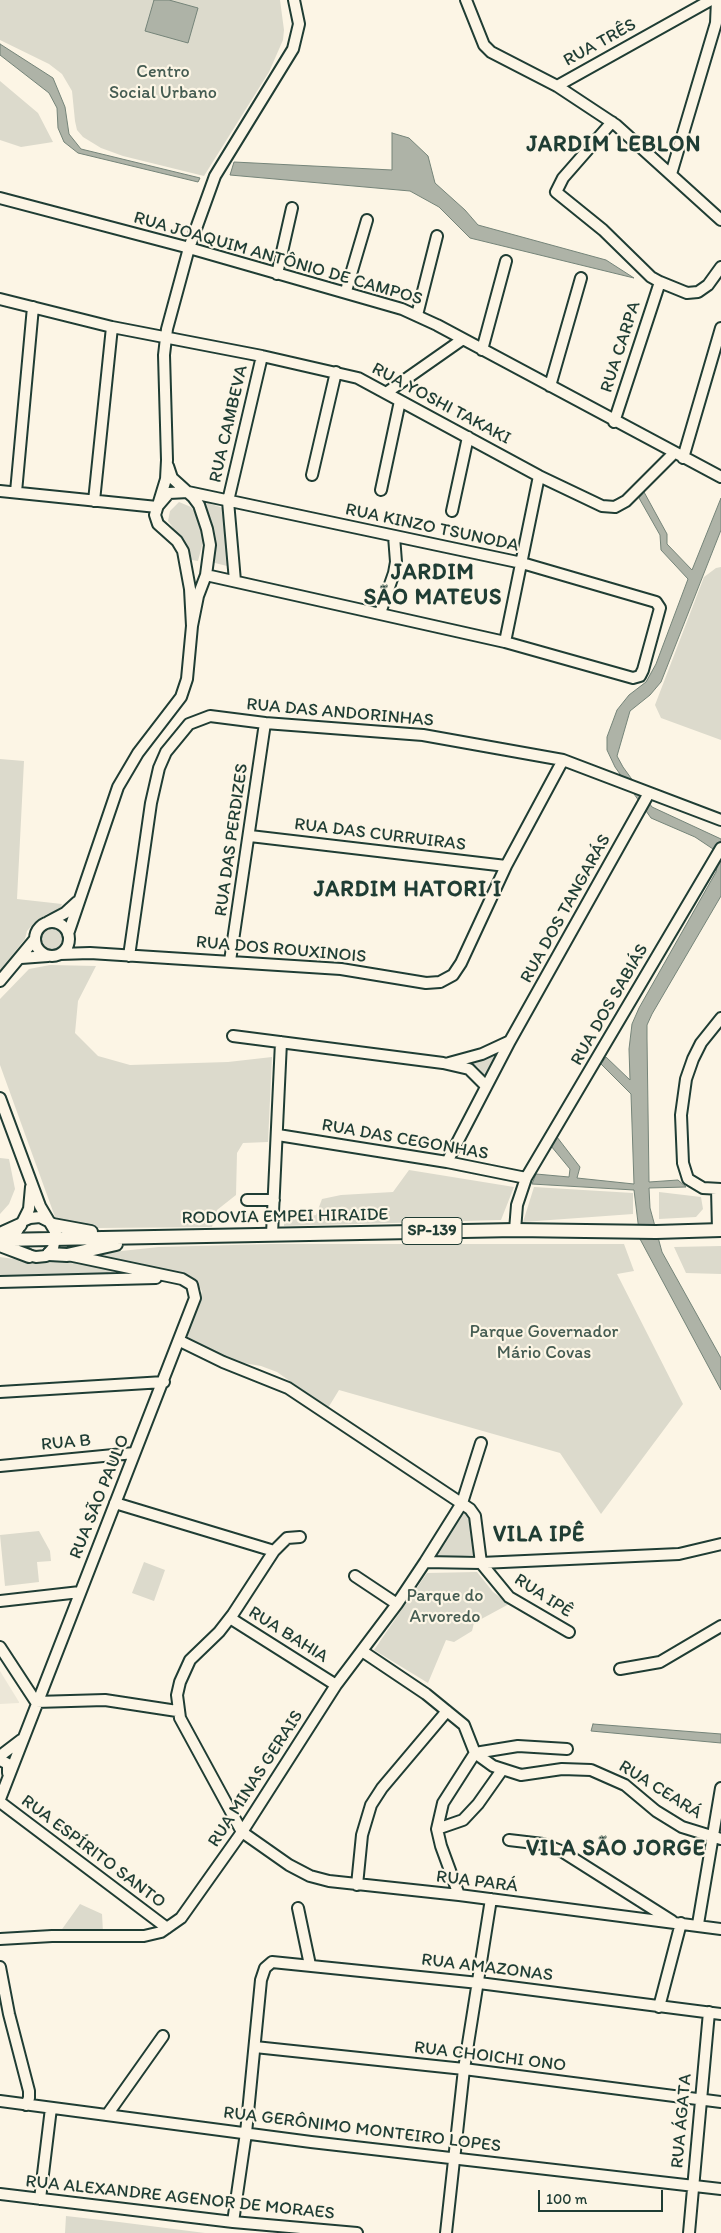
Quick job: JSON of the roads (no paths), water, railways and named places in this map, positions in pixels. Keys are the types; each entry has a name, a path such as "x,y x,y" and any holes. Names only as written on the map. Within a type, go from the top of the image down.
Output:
{"main road":[{"path":"0,1234 21,1223"},
{"path":"52,1224 82,1231 143,1237"},
{"name":"RODOVIA EMPEI HIRAIDE","path":"0,1240 515,1230 652,1232 719,1230"},
{"path":"49,1254 67,1255 143,1237"},
{"path":"0,1245 29,1256"}],"street":[{"path":"192,629 191,597 187,570 180,546 156,520 157,507 166,480 166,337 189,248 220,167 278,78 293,49 299,24 294,0"},
{"path":"466,0 487,49 557,86 612,122 721,220"},
{"name":"RUA TRÊS","path":"557,86 711,0"},
{"path":"671,174 716,23 717,0"},
{"path":"612,122 563,178 556,192 603,230 651,276 660,282 687,293 698,292 708,285 721,267"},
{"name":"RUA JOAQUIM ANTÔNIO DE CAMPOS","path":"0,198 346,291 417,315 614,422 721,477"},
{"path":"277,274 292,208"},
{"path":"346,291 367,220"},
{"path":"417,315 437,236"},
{"path":"482,350 506,261"},
{"path":"550,386 581,278"},
{"name":"RUA CARPA","path":"614,422 660,282"},
{"name":"RUA YOSHI TAKAKI","path":"0,299 112,327 262,356 358,378 539,476 592,502 615,507 626,501 678,456"},
{"path":"16,492 33,307"},
{"path":"94,501 112,327"},
{"path":"678,456 721,328"},
{"path":"386,392 463,339"},
{"name":"RUA CAMBEVA","path":"235,581 228,501 262,356"},
{"path":"312,474 336,372"},
{"path":"381,490 400,401"},
{"path":"452,511 468,437"},
{"path":"21,958 60,954 67,948 79,900 118,787 138,753 180,697 188,674 192,629 198,596 206,575 210,554 209,536 199,505 172,478 167,460"},
{"path":"187,570 197,577 206,575 235,581 505,642 539,476"},
{"path":"0,490 157,507"},
{"path":"157,507 170,493 188,492"},
{"name":"RUA KINZO TSUNODA","path":"188,492 522,564 656,602 660,605 643,670 638,678 631,678 505,642"},
{"path":"380,613 396,562 394,536"},
{"name":"RUA DAS ANDORINHAS","path":"129,956 154,782 166,752 189,724 210,716 265,723 423,735 564,760 721,820"},
{"name":"RUA DAS PERDIZES","path":"230,961 250,836 265,723"},
{"path":"506,866 564,760"},
{"name":"RUA DOS TANGARÁS","path":"446,1162 510,1041 649,793"},
{"name":"RUA DAS CURRUIRAS","path":"250,836 506,866"},
{"name":"RUA DOS SABIÁS","path":"515,1230 517,1205 526,1178 721,848"},
{"name":"RUA DOS ROUXINOIS","path":"60,954 90,953 351,970 434,983 447,979 457,970 506,866"},
{"path":"0,980 21,958 35,939 38,930 65,913 79,900"},
{"path":"45,924 56,922 62,925 69,936 90,953"},
{"path":"35,939 39,950 48,956"},
{"path":"719,1230 719,1189 697,1186 688,1179 685,1172 680,1115 686,1079 693,1059 701,1043 721,1018"},
{"path":"233,1036 444,1063 469,1069 486,1086"},
{"path":"444,1063 482,1054 510,1041"},
{"path":"272,1234 281,1042"},
{"path":"0,1098 31,1178 40,1206 52,1224 56,1240 49,1254 40,1257 29,1256 21,1251 16,1239 21,1223 29,1209 31,1178"},
{"name":"RUA DAS CEGONHAS","path":"278,1135 446,1162 526,1178"},
{"path":"247,1200 274,1200"},
{"path":"21,1223 36,1217 52,1224"},
{"path":"67,1255 172,1278"},
{"path":"0,1282 172,1278"},
{"name":"RUA SÃO PAULO","path":"0,1801 36,1702 180,1341 195,1294 194,1288 188,1282 172,1278"},
{"path":"180,1341 223,1362 278,1382 462,1503 475,1516 481,1563"},
{"path":"0,1392 164,1382"},
{"name":"RUA MINAS GERAIS","path":"0,1939 52,1936 134,1937 151,1934 167,1928 186,1912 242,1832 336,1685 426,1562 462,1503 481,1443"},
{"name":"RUA B","path":"0,1466 134,1453"},
{"path":"115,1503 274,1551"},
{"path":"230,1618 274,1551 287,1538 300,1537"},
{"path":"426,1562 481,1563 679,1554 721,1544"},
{"name":"RUA IPÊ","path":"481,1563 510,1597 569,1632"},
{"path":"355,1576 397,1604"},
{"path":"0,1601 80,1592"},
{"name":"RUA BAHIA","path":"177,1711 177,1695 184,1670 196,1654 219,1632 230,1618 336,1685"},
{"path":"620,1669 660,1662 721,1626"},
{"path":"0,1647 36,1702 123,1701 177,1711 200,1758 242,1832"},
{"path":"362,1651 426,1694 464,1725 475,1753"},
{"path":"357,1885 362,1835 371,1805 382,1788 447,1711"},
{"path":"0,1756 22,1740"},
{"path":"459,1895 441,1846 438,1829 443,1803 475,1753 518,1746 568,1750"},
{"name":"RUA CEARÁ","path":"475,1753 502,1770 530,1775 562,1769 591,1770 625,1785 656,1811 682,1827 716,1838"},
{"path":"0,1760 8,1764 6,1781"},
{"path":"438,1829 463,1820 478,1804 502,1770"},
{"path":"698,1924 716,1838 721,1788"},
{"name":"RUA ESPÍRITO SANTO","path":"0,1801 167,1928"},
{"name":"RUA PARÁ","path":"242,1832 289,1865 310,1876 357,1885 459,1895 698,1924 721,1929"},
{"path":"509,1840 543,1844 563,1852 678,1923 659,2007"},
{"path":"446,2233 464,2069 491,1900"},
{"path":"298,1908 310,1965"},
{"name":"RUA AMAZONAS","path":"255,2046 261,1980 265,1968 272,1962 479,1983 721,2014"},
{"path":"0,1968 8,2014 28,2091 29,2098 26,2105"},
{"name":"RUA ÁGATA","path":"690,2233 692,2186 708,2012"},
{"path":"107,2115 163,2036"},
{"path":"233,2222 246,2133 255,2046"},
{"name":"RUA CHOICHI ONO","path":"255,2046 464,2069 721,2102"},
{"name":"RUA GERÔNIMO MONTEIRO LOPES","path":"0,2101 246,2133 721,2189"},
{"path":"40,2199 51,2108"},
{"name":"RUA ALEXANDRE AGENOR DE MORAES","path":"0,2194 304,2231 357,2233"}],"district":[{"name":"JARDIM LEBLON","path":"614,145"},
{"name":"JARDIM SÃO MATEUS","path":"433,586"},
{"name":"JARDIM HATORI I","path":"408,890"},
{"name":"VILA IPÊ","path":"539,1535"},
{"name":"VILA SÃO JORGE","path":"616,1849"}],"park label":[{"name":"Centro Social Urbano","path":"163,82"},
{"name":"Parque Governador Mário Covas","path":"544,1342"},
{"name":"Parque do Arvoredo","path":"445,1606"}]}
